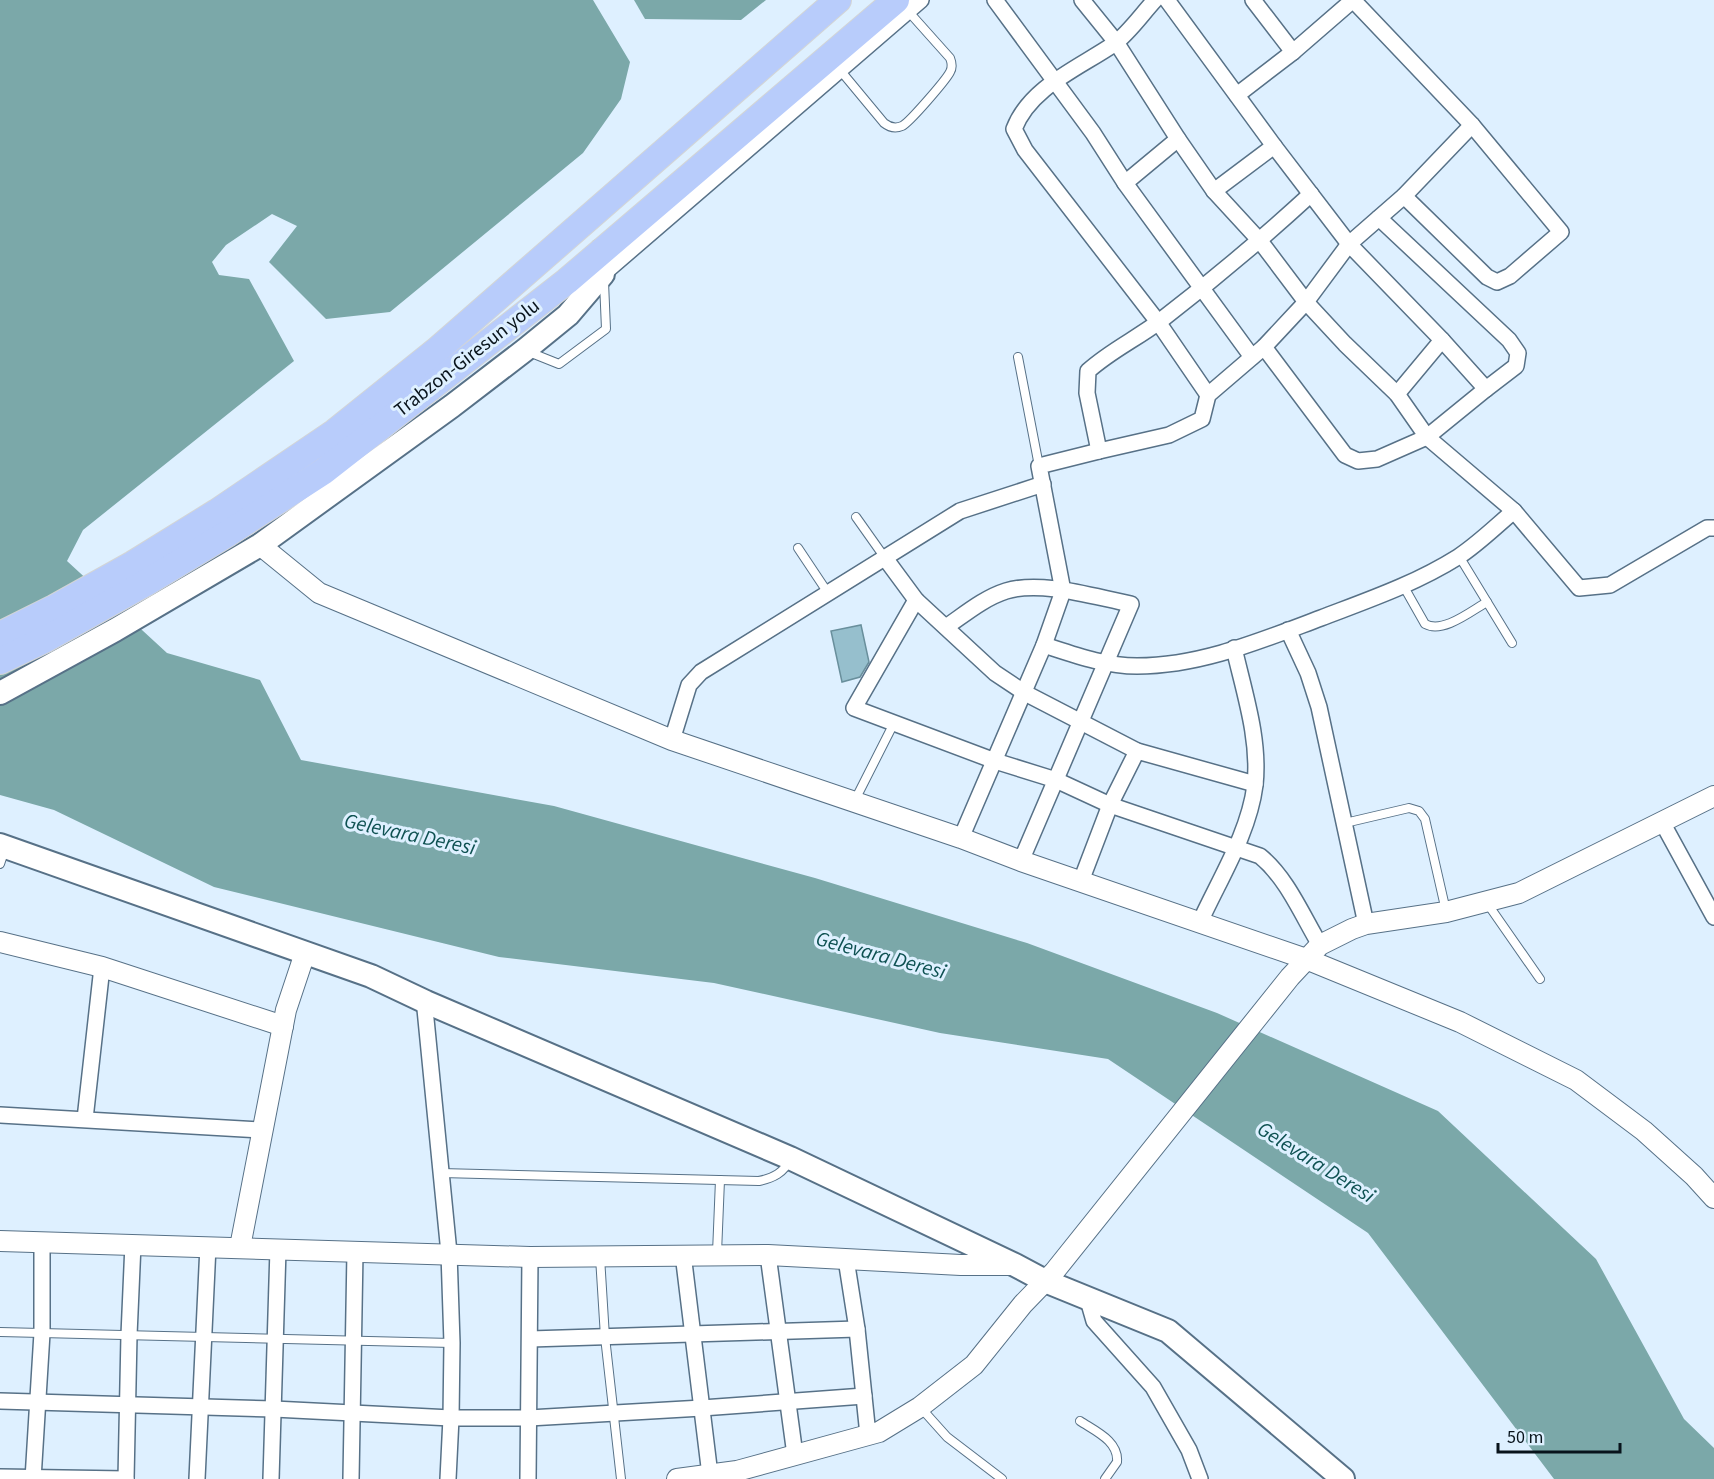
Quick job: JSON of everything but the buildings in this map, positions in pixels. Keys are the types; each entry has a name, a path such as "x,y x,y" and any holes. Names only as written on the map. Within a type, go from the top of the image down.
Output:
{"highway":[{"name":"Trabzon-Giresun yolu","path":"0,662 46,639 139,574 217,512 354,417 436,351 838,0"},
{"name":"Trabzon-Giresun yolu","path":"0,634 54,608 139,574 227,534 324,471 567,281 602,262 902,6"}],"main road":[{"path":"0,693 160,604 260,545 452,406 568,315 602,262"},
{"path":"2,852 371,976 426,1002 790,1158 1015,1264 1049,1277 1090,1300 1168,1331 1343,1479"}],"street":[{"path":"602,262 840,70 902,6 921,0"},
{"path":"995,0 1094,133 1125,183 1252,357"},
{"path":"1082,0 1116,42 1178,140 1214,191 1260,241 1306,302 1345,344 1397,394 1428,437 1514,511 1579,588 1610,585 1707,528 1714,528"},
{"path":"1155,0 1116,42 1055,81 1020,113 1014,129 1025,150 1158,322 1208,395"},
{"path":"1167,0 1349,244 1486,389"},
{"path":"1253,0 1293,52"},
{"path":"1237,95 1293,52 1353,0 1472,125 1561,232 1510,276 1497,282 1487,277 1404,196"},
{"path":"961,838 1025,693 1063,591 1039,466 1169,435 1202,419 1208,395 1264,346 1306,302 1349,244 1404,196 1472,125"},
{"path":"1125,183 1178,140"},
{"path":"1214,191 1274,146"},
{"path":"1100,451 1087,393 1088,370 1104,356 1158,322 1260,241 1311,194"},
{"path":"1264,346 1345,455 1358,461 1377,459 1428,437 1516,366 1518,353 1509,340 1379,218"},
{"path":"1397,394 1442,340"},
{"path":"672,740 689,685 701,672 960,511 1043,484"},
{"path":"1044,645 1106,664 1137,666 1170,664 1234,648 1404,587 1459,556 1514,511"},
{"path":"260,545 319,593 672,740 1200,922 1313,952 1576,1080 1644,1131 1694,1176 1714,1198"},
{"path":"885,558 916,600 994,673 1025,693 1137,751 1255,784"},
{"path":"946,627 989,599 1006,591 1023,588 1048,587 1131,604 1021,861"},
{"path":"916,600 854,708 995,761 1056,780 1110,805 1260,856 1271,865 1282,880 1313,952"},
{"path":"1288,630 1308,673 1319,707 1366,924"},
{"path":"1200,922 1248,819 1255,784 1251,724 1234,648"},
{"path":"1081,881 1110,805 1137,751"},
{"path":"677,1479 737,1471 879,1432 920,1407 974,1365 1023,1304 1049,1277 1290,977 1313,952 1366,924 1446,912 1519,893 1714,796"},
{"path":"1662,822 1714,917"},
{"path":"0,942 102,967 283,1026"},
{"path":"240,1247 286,1010 305,953"},
{"path":"85,1119 102,967"},
{"path":"426,1002 449,1253 452,1418 448,1479"},
{"path":"0,1115 262,1130"},
{"path":"0,1241 530,1257 768,1255 961,1265 1015,1264"},
{"path":"33,1478 42,1333 42,1241"},
{"path":"0,1477 126,1479 133,1244"},
{"path":"197,1479 208,1246"},
{"path":"271,1479 278,1249"},
{"path":"351,1479 355,1252"},
{"path":"683,1254 710,1475"},
{"path":"768,1255 795,1455"},
{"path":"528,1479 530,1257"},
{"path":"846,1259 857,1329 868,1436"},
{"path":"1090,1300 1094,1321 1153,1387 1189,1450 1200,1479"},
{"path":"530,1339 857,1329"},
{"path":"0,1401 274,1409 452,1418 529,1418 864,1396"}],"lane":[{"path":"840,70 884,123 892,127 904,125 944,80 951,71 952,65 950,58 902,6"},
{"path":"525,350 559,364 606,329 602,262"},
{"path":"1018,357 1039,466"},
{"path":"856,517 885,558"},
{"path":"798,548 828,593"},
{"path":"1459,556 1512,643"},
{"path":"1404,587 1425,624 1431,627 1442,627 1487,602"},
{"path":"854,802 894,723"},
{"path":"1344,823 1408,808 1419,811 1425,819 1446,912"},
{"path":"1486,902 1540,979"},
{"path":"441,1173 766,1180 783,1170 790,1158"},
{"path":"717,1255 720,1180"},
{"path":"600,1256 605,1337 621,1479"},
{"path":"0,1332 452,1343"},
{"path":"920,1407 947,1437 1002,1479"},
{"path":"1080,1421 1109,1441 1116,1450 1117,1462 1105,1479"}],"water":[{"name":"Gelevara Deresi","path":"0,0 593,0 630,62 621,99 583,153 390,312 326,319 269,262 297,226 272,214 226,245 212,262 219,275 249,279 294,361 83,530 67,561 167,653 260,680 301,760 554,806 815,878 1027,943 1217,1013 1438,1111 1596,1259 1684,1419 1714,1448 1714,1479 1554,1479 1368,1233 1108,1059 940,1033 714,983 499,957 214,887 54,810 0,795"},
{"path":"634,0 766,0 741,20 645,19"}]}
